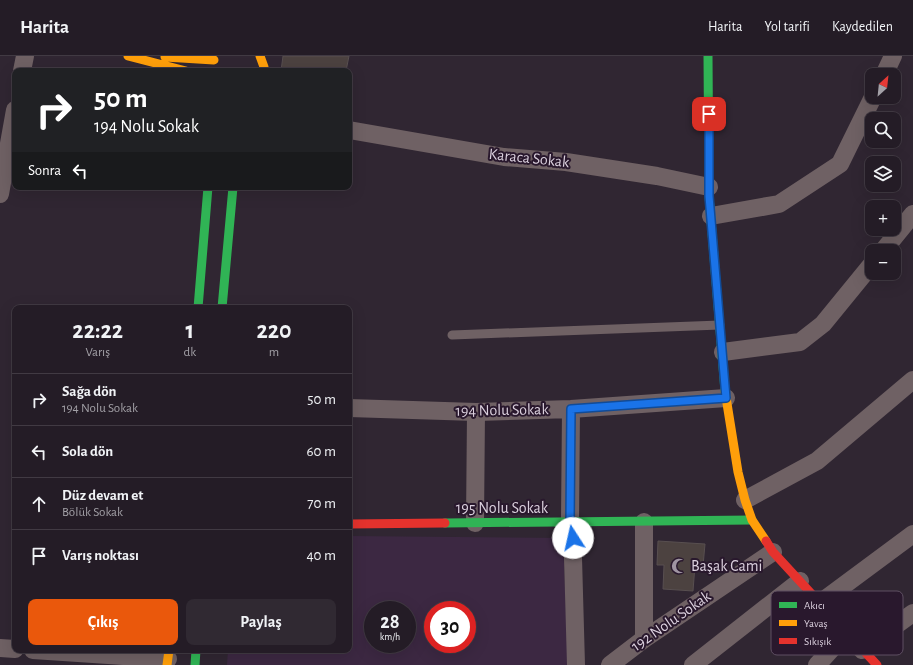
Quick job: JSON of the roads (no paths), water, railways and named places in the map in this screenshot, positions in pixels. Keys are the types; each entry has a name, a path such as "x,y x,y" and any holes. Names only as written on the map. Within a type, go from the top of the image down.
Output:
{"street":[{"path":"23,68 25,56"},
{"path":"128,56 174,68"},
{"path":"158,56 215,58 213,68"},
{"path":"260,56 264,68"},
{"path":"708,56 709,187 711,216 726,398 738,472 752,520 773,552 809,591"},
{"path":"887,68 893,56"},
{"path":"711,216 779,204 840,164 870,104"},
{"path":"0,194 12,127"},
{"name":"Karaca Sokak","path":"352,131 504,157 566,162 657,176 709,187"},
{"path":"198,305 208,190"},
{"path":"222,305 233,190"},
{"path":"889,244 913,214"},
{"path":"722,352 800,342 823,324 865,273"},
{"path":"745,500 817,462 913,380"},
{"name":"194 Nolu Sokak","path":"352,408 476,412 571,409 726,398"},
{"path":"571,409 571,522 576,665"},
{"path":"475,523 476,412"},
{"name":"195 Nolu Sokak","path":"352,524 752,520"},
{"path":"644,522 644,639"},
{"path":"837,591 913,534"},
{"name":"192 Nolu Sokak","path":"610,665 644,639 773,552"},
{"path":"787,591 800,581"},
{"path":"693,665 771,604"},
{"path":"903,620 913,613"},
{"path":"0,648 12,649"},
{"path":"84,653 168,658"},
{"path":"195,665 196,653"},
{"path":"817,665 826,655"},
{"path":"867,655 877,665"}],"lane":[{"path":"452,335 720,325"}],"place":[{"name":"Başak Cami","path":"679,566"}]}
